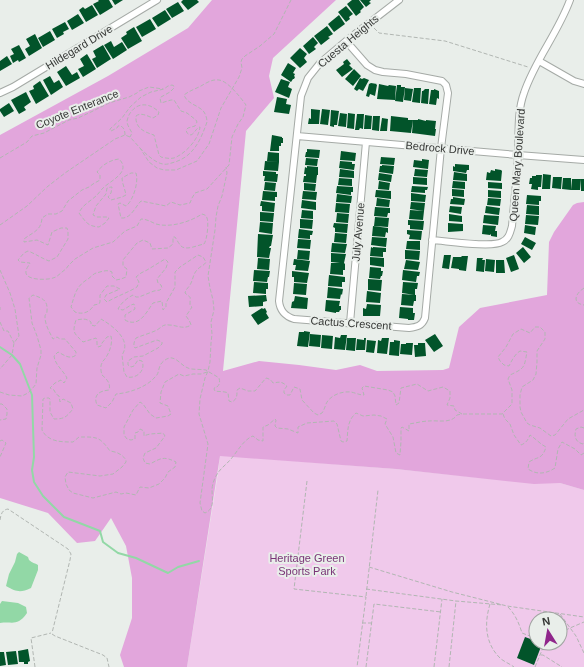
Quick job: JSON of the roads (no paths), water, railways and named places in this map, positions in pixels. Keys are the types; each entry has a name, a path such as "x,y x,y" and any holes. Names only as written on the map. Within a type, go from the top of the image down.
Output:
{"street":[{"name":"Hildegard Drive","path":"0,94 157,0"},
{"name":"Cuesta Heights","path":"297,136 301,96 308,78 320,63 399,0"},
{"name":"Queen Mary Boulevard","path":"432,240 490,245 502,243 506,240 512,226 520,108 524,93 539,61 563,17 570,0"},
{"name":"Cactus Crescent","path":"297,136 279,298 279,305 284,314 291,318 409,328 422,324 425,318 448,93 446,85 442,81 375,70 367,65 346,41"},
{"path":"539,61 574,81 584,84"},
{"name":"Bedrock Drive","path":"297,136 584,160"},
{"name":"July Avenue","path":"350,323 366,142"}],"waterway":[{"path":"0,347 12,355 20,364 32,395 34,457 32,470 34,482 43,496 64,517 100,531 103,542 118,553 136,558 168,573 178,567 199,561"}],"park label":[{"name":"Heritage Green Sports Park","path":"307,564"}]}
